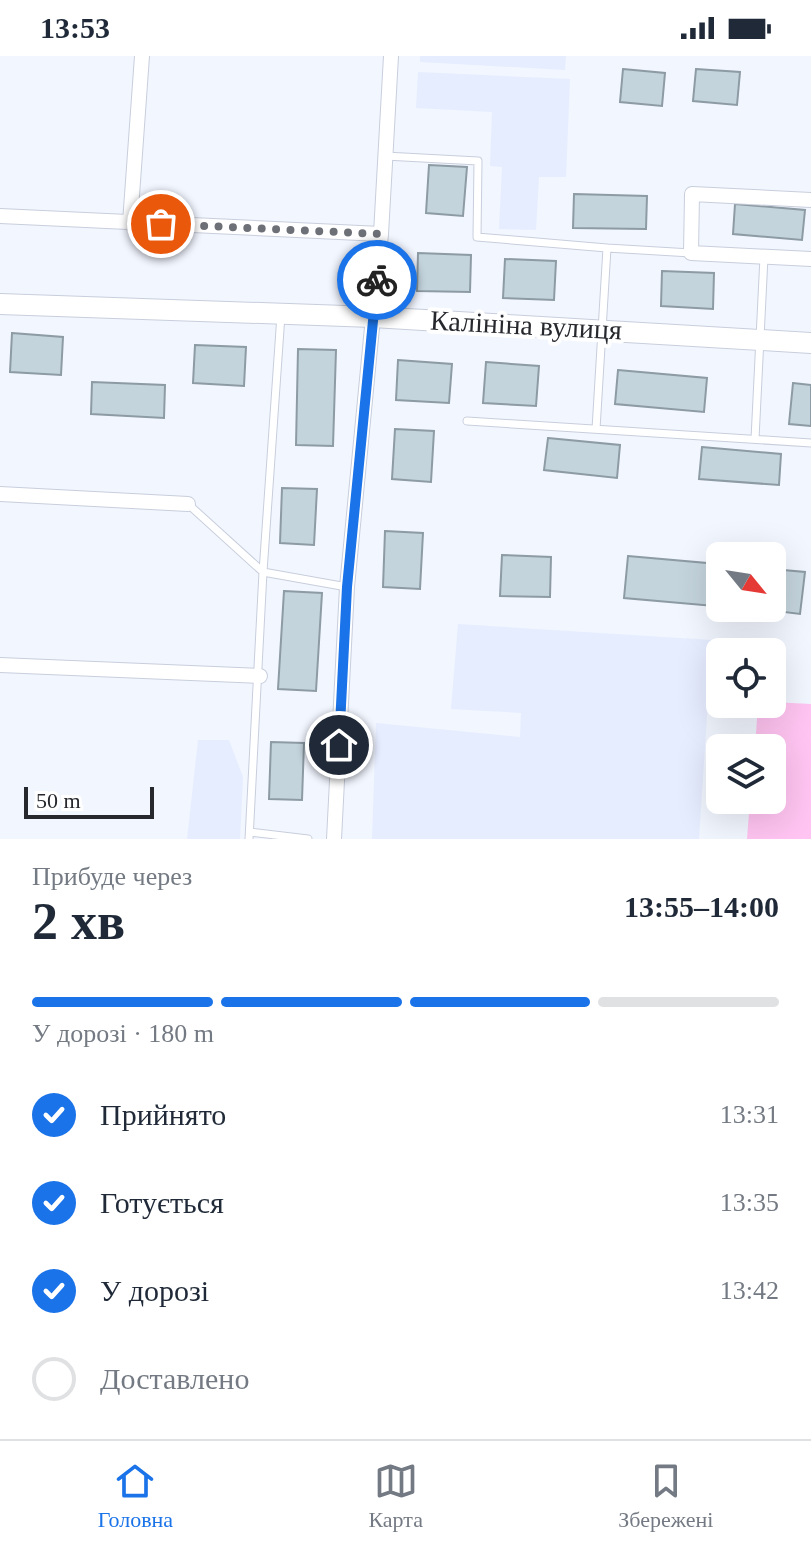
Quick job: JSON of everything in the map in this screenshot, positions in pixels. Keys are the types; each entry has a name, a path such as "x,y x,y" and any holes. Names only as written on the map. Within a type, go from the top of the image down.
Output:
{"street":[{"path":"130,223 142,56"},
{"path":"334,839 347,587 381,234 391,56"},
{"path":"811,200 692,194 691,253 811,259"},
{"path":"0,216 381,234"},
{"name":"Калініна вулиця","path":"0,304 604,328 811,343"},
{"path":"0,494 188,504"},
{"path":"0,665 260,676"}],"lane":[{"path":"385,156 478,161 477,237 691,253"},
{"path":"596,429 607,248"},
{"path":"755,439 763,340 764,257"},
{"path":"281,313 263,572 250,836 308,839"},
{"path":"467,421 811,443"},
{"path":"188,504 263,572 347,587"}],"shaded area":[{"path":"420,56 566,56 565,70 420,62"},
{"path":"418,72 570,79 566,177 539,177 536,230 499,229 502,167 490,166 492,112 416,108"},
{"path":"458,624 706,640 707,718 699,839 372,839 376,723 520,737 521,713 451,709"},
{"path":"786,703 811,704 811,839 747,839 749,814 786,814 786,734 756,734 757,718 786,718"},
{"path":"198,740 229,740 243,777 240,839 187,839"}],"building":[{"path":"623,69 665,73 662,106 620,102"},
{"path":"696,69 740,72 737,105 693,101"},
{"path":"429,165 467,167 463,216 426,213"},
{"path":"574,194 647,196 646,229 573,228"},
{"path":"735,204 805,210 802,240 733,234"},
{"path":"418,253 471,255 470,292 417,291"},
{"path":"505,259 556,261 554,300 503,298"},
{"path":"662,271 714,273 713,309 661,306"},
{"path":"12,333 63,337 61,375 10,372"},
{"path":"195,345 246,347 244,386 193,383"},
{"path":"298,349 336,350 333,446 296,445"},
{"path":"398,360 452,364 449,403 396,400"},
{"path":"486,362 539,366 536,406 483,403"},
{"path":"618,370 707,378 704,412 615,404"},
{"path":"92,382 165,385 164,418 91,414"},
{"path":"793,383 811,385 811,426 789,424"},
{"path":"395,429 434,431 431,482 392,479"},
{"path":"548,438 620,445 617,478 544,470"},
{"path":"702,447 781,454 779,485 699,479"},
{"path":"282,488 317,489 314,545 280,543"},
{"path":"385,531 423,533 420,589 383,587"},
{"path":"502,555 551,557 550,597 500,596"},
{"path":"628,556 706,563 706,605 624,598"},
{"path":"786,570 805,572 800,614 786,612"},
{"path":"284,591 322,593 316,691 278,689"},
{"path":"271,742 304,743 302,800 269,799"}],"way so far":[{"path":"161,224 381,234 377,280"}],"route":[{"path":"339,745 347,587 377,280"}]}
